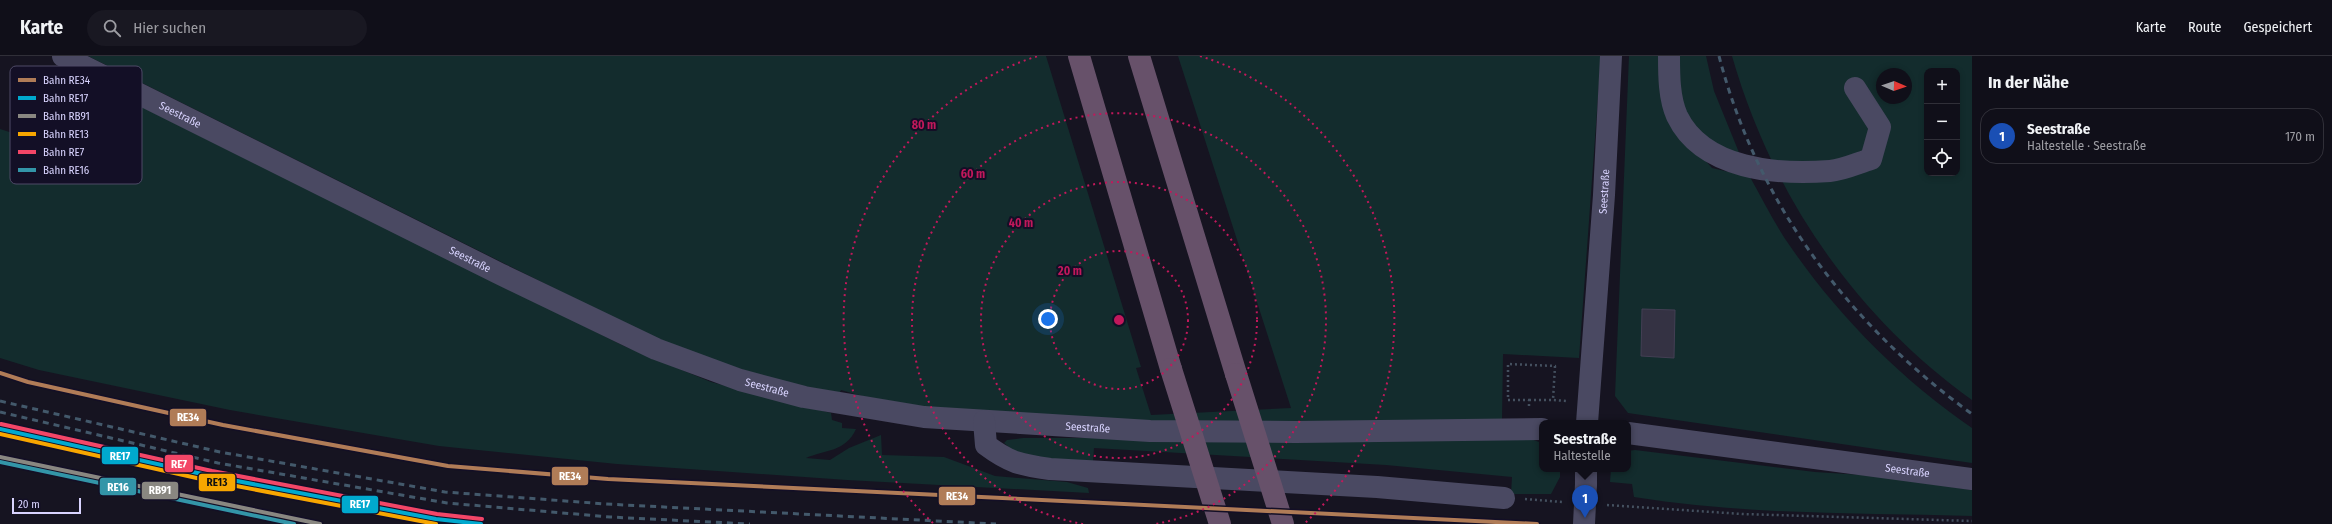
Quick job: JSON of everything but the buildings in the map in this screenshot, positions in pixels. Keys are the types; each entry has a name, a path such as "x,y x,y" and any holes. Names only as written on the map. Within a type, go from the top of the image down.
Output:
{"highway":[{"path":"1078,56 1171,369 1220,524"},
{"path":"1140,56 1283,524"}],"street":[{"name":"Seestraße","path":"63,56 83,66"},
{"name":"Seestraße","path":"1588,413 1604,195 1611,56"},
{"path":"1669,56 1672,97 1677,116 1693,140 1714,154 1762,170 1831,171 1871,159 1880,127 1855,88"},
{"name":"Seestraße","path":"142,96 471,260 656,349 740,380 804,397 888,412 984,421 1150,431 1296,432 1536,429"},
{"path":"984,421 986,444 998,454 1012,462 1050,469 1377,488 1504,498"},
{"name":"Seestraße","path":"1631,433 1972,479"},
{"path":"1584,524 1586,476"}],"path":[{"path":"1553,400 1555,366 1508,364 1508,400 1553,400 1588,413"},
{"path":"1529,400 1536,429"},
{"path":"1504,498 1568,502"},
{"path":"1599,504 1742,514 1972,521"}],"green space":[{"path":"88,56 1046,56 1141,367 1136,368 1151,415 1291,408 1178,56 1601,56 1579,358 1503,354 1502,420 1151,424 949,410 880,401 841,390 839,394 801,386 745,370 707,358 658,338 608,315 142,83 142,66 108,66"},
{"path":"1629,56 1660,56 1672,123 1712,168 1750,177 1774,221 1790,246 1829,298 1850,322 1896,368 1920,389 1972,428 1972,463 1628,413 1615,396"},
{"path":"1676,56 1706,56 1714,91 1740,155 1721,150 1685,119"},
{"path":"1732,56 1972,56 1972,400 1929,367 1890,330 1855,290 1823,248 1794,204 1770,156 1749,107"},
{"path":"142,106 624,346 711,382 831,413 832,420 842,423 842,428 856,429 852,437 841,446 806,458 830,460 849,448 881,435 882,455 944,457 995,476 1067,482 1088,488 1089,493 847,480 617,464 439,446 230,410 39,370 0,358 0,129 10,132 10,184 142,184"},
{"path":"1023,438 1528,438 1539,442 1539,472 1560,472 1560,477 1551,494 1511,494 1512,477 1386,465 1094,448 1093,461 1059,463 1016,453 1004,443 1007,440"},
{"path":"1631,451 1815,472 1878,476 1972,490 1972,516 1760,510 1676,503 1634,497 1632,484 1610,482 1611,472 1631,472"}],"railway":[{"path":"1719,56 1736,110 1757,161 1783,210 1814,257 1848,300 1886,341 1927,379 1972,414"},
{"path":"0,401 220,452 445,492 606,504 996,524"},
{"path":"0,412 218,463 447,503 610,517 750,524"}],"rail line":[{"name":"RE34","path":"0,373 28,382 223,425 448,466 608,479 1537,524"},
{"name":"RE7","path":"1,424 212,471 437,514 482,519"},
{"name":"RE17","path":"0,429 211,476 436,519 481,524"},
{"name":"RE13","path":"0,434 210,481 436,524"},
{"name":"RB91","path":"0,457 320,524"},
{"name":"RE16","path":"0,462 294,524"}],"place":[{"name":"Seestraße","path":"1585,518"}]}
